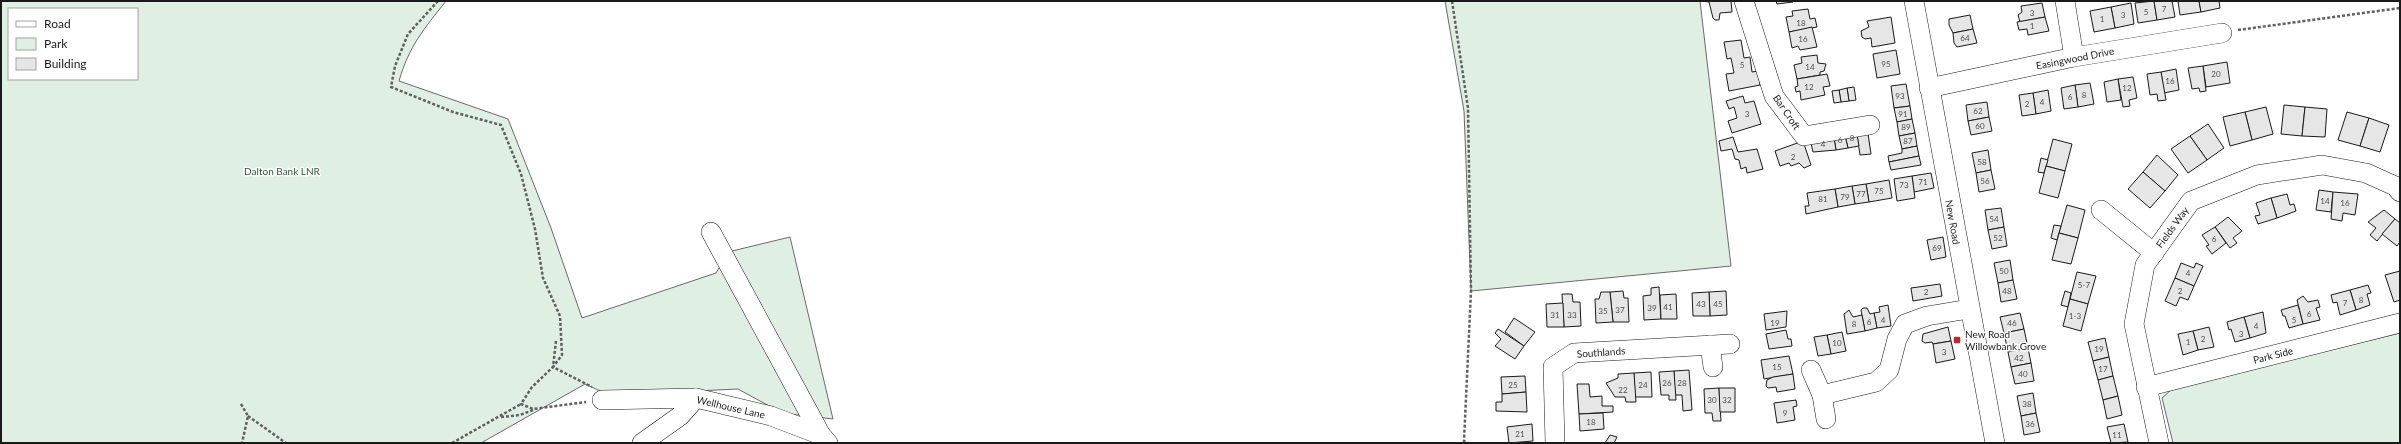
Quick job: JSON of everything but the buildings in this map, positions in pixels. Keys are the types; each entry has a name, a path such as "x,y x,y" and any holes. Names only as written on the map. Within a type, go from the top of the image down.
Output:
{"street":[{"name":"Bar Croft","path":"1744,1 1774,96 1804,136 1870,125"},
{"name":"New Road","path":"1914,1 1969,309 1995,443"},
{"path":"2066,1 2074,57"},
{"name":"Easingwood Drive","path":"1929,88 2074,57 2222,33"},
{"name":"Fields Way","path":"2159,443 2146,387 2134,324 2145,265 2191,201 2257,175 2322,165 2366,173 2398,186"},
{"path":"2101,210 2154,252"},
{"path":"711,232 825,439"},
{"path":"1822,395 1876,382 1889,370 1897,339 1905,324 1926,316 1969,309"},
{"name":"Park Side","path":"2146,387 2400,323"},
{"name":"Southlands","path":"1555,443 1553,367 1574,353 1730,344"},
{"path":"1710,345 1713,367"},
{"path":"1811,370 1822,395 1826,419"},
{"path":"642,443 680,416 696,398"},
{"name":"Wellhouse Lane","path":"610,400 696,398 771,416 825,439"}],"path":[{"path":"438,1 408,34 395,66 391,87 453,112 501,125 521,174 535,229 543,278 560,316 562,355 532,387 521,404 452,443"},
{"path":"1452,1 1468,108 1471,291 1464,441 1468,443"},
{"path":"2222,33 2400,8"},
{"path":"552,367 556,341"},
{"path":"552,367 610,400"},
{"path":"499,417 520,415 533,409 610,400"},
{"path":"241,404 248,416 286,443"},
{"path":"521,404 533,409"},
{"path":"242,443 248,416"}],"green space":[{"name":"Dalton Bank LNR","path":"1,1 446,1 424,29 412,48 399,81 508,119 551,228 582,318 716,273 728,252 790,237 833,419 782,413 738,389 609,395 585,384 481,443 1,443"},
{"path":"1445,1 1700,1 1731,266 1471,291 1464,111"},
{"path":"2400,333 2400,443 2173,443 2162,398 2173,388"}],"place":[{"name":"New Road Willowbank Grove","path":"1957,340"}]}
